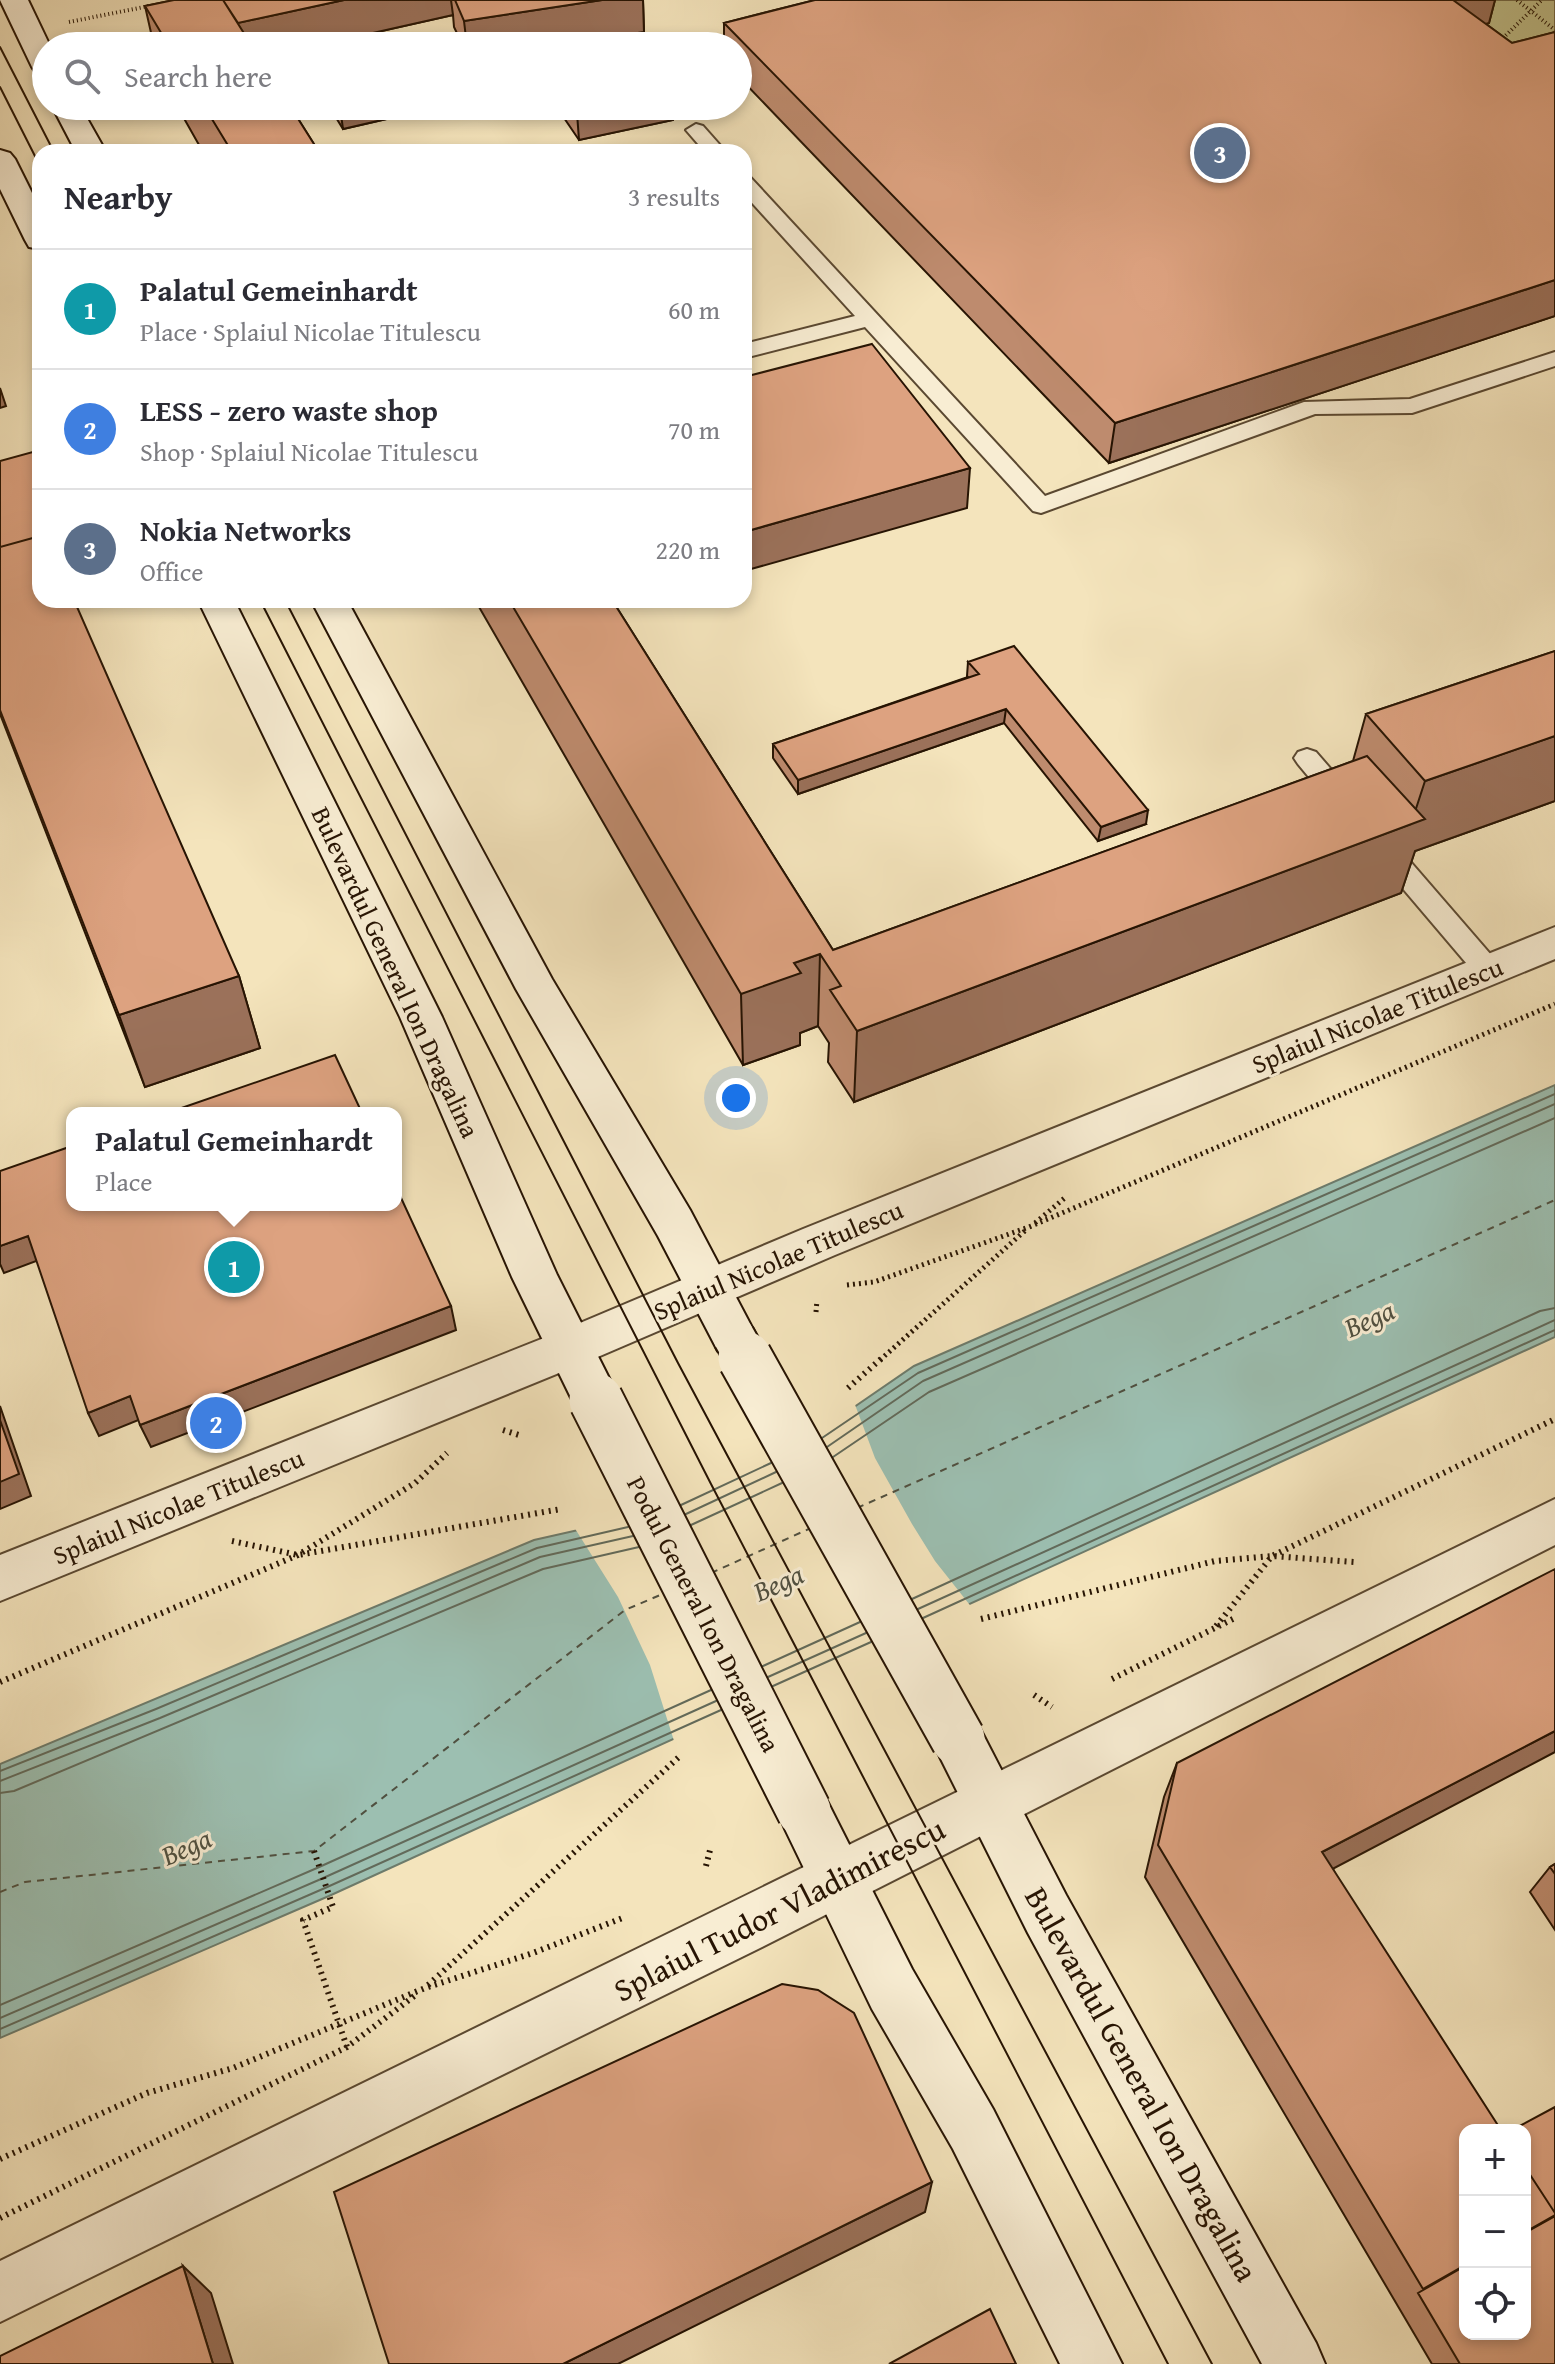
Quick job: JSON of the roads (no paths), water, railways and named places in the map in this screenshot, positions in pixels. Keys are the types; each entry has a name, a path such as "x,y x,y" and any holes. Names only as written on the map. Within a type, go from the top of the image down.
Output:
{"main road":[{"path":"14,0 32,38"},
{"path":"74,120 87,144"},
{"path":"0,159 32,224"},
{"name":"Bulevardul General Ion Dragalina","path":"220,608 421,1017 535,1277 570,1348"},
{"path":"333,608 537,989 674,1223 990,1802"},
{"name":"Splaiul Nicolae Titulescu","path":"0,1578 570,1348 1555,942"},
{"name":"Podul General Ion Dragalina","path":"570,1348 838,1881"},
{"name":"Splaiul Tudor Vladimirescu","path":"0,2292 838,1881 1555,1521"},
{"name":"Bulevardul General Ion Dragalina","path":"990,1802 1047,1914 1295,2364"},
{"path":"838,1881 892,1989 973,2129 1092,2364"}],"lane":[{"path":"696,130 709,144"},
{"path":"752,191 1041,506 1312,407 1412,406 1555,359"},
{"path":"752,349 869,319"},
{"path":"1307,758 1488,970"}],"water":[{"name":"Bega","path":"1555,1085 1555,1337 329,1896 0,2038 0,1764 534,1540 636,1517 812,1436 914,1366"}],"tram line":[{"path":"0,47 32,109"},
{"path":"0,87 32,150"},
{"path":"38,120 50,144"},
{"path":"264,608 711,1484 1168,2364"},
{"path":"289,608 678,1363 1212,2364"}],"place":[{"name":"Nokia Networks","path":"1220,153"},
{"name":"Palatul Gemeinhardt","path":"234,1267"},
{"name":"LESS - zero waste shop","path":"216,1423"}]}
